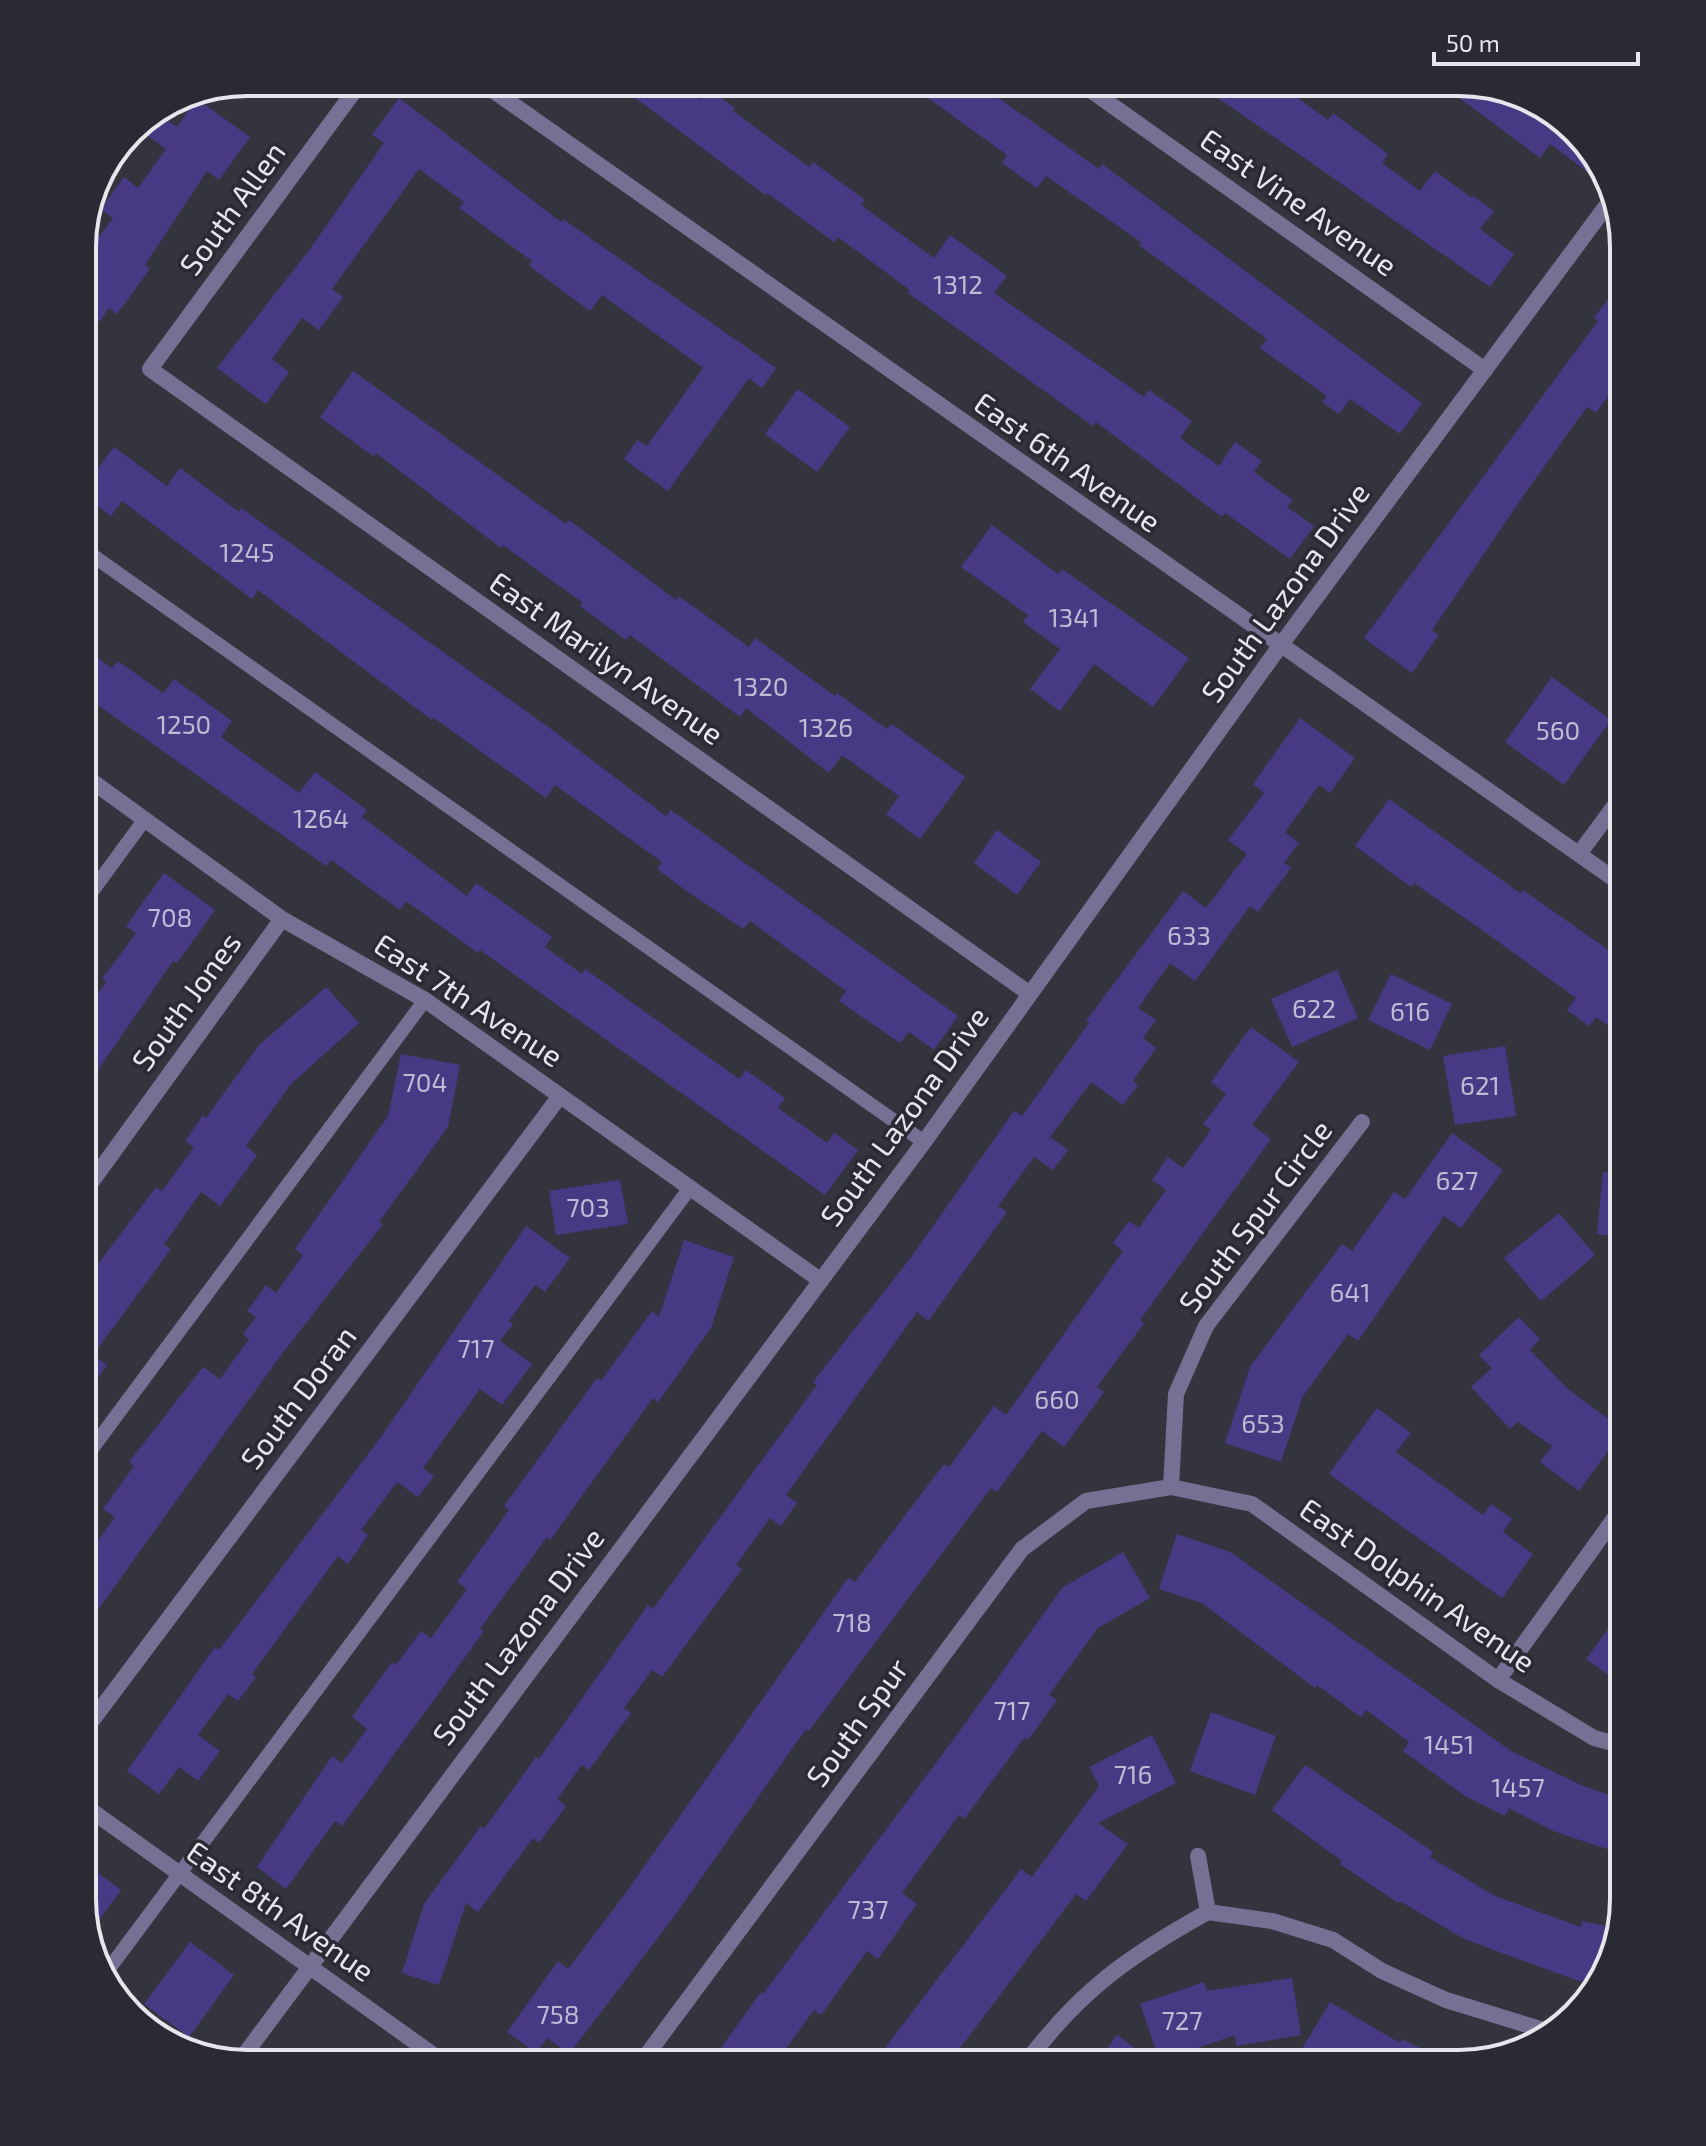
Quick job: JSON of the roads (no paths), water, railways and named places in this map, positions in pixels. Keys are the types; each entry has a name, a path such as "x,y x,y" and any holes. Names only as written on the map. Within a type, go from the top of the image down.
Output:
{"street":[{"name":"South Allen","path":"150,369 351,96"},
{"name":"East 6th Avenue","path":"501,96 1610,876"},
{"name":"East Vine Avenue","path":"1099,96 1485,370"},
{"name":"South Lazona Drive","path":"248,2050 924,1142 1280,646 1605,208"},
{"name":"East Marilyn Avenue","path":"150,369 1030,994"},
{"name":"East 7th Avenue","path":"96,784 282,919 425,1000 820,1280"},
{"path":"1579,854 1610,812"},
{"name":"South Jones","path":"96,1176 282,919"},
{"name":"South Doran","path":"96,1715 560,1096"},
{"name":"South Spur Circle","path":"1171,1487 1176,1394 1206,1326 1362,1122"},
{"name":"East Dolphin Avenue","path":"1171,1487 1252,1504 1498,1680 1594,1738 1610,1742"},
{"name":"South Spur","path":"650,2050 1022,1549 1086,1501 1171,1487"},
{"path":"1498,1680 1610,1524"},
{"name":"East 8th Avenue","path":"96,1814 424,2050"},
{"path":"1198,1856 1208,1912"},
{"path":"1035,2050 1097,1981 1150,1944 1208,1912 1272,1921 1333,1940 1382,1971 1446,2000 1536,2028"}],"lane":[{"path":"96,558 924,1142"},
{"path":"96,886 145,819"},
{"path":"96,1443 425,1000"},
{"path":"112,1965 690,1188"}]}
